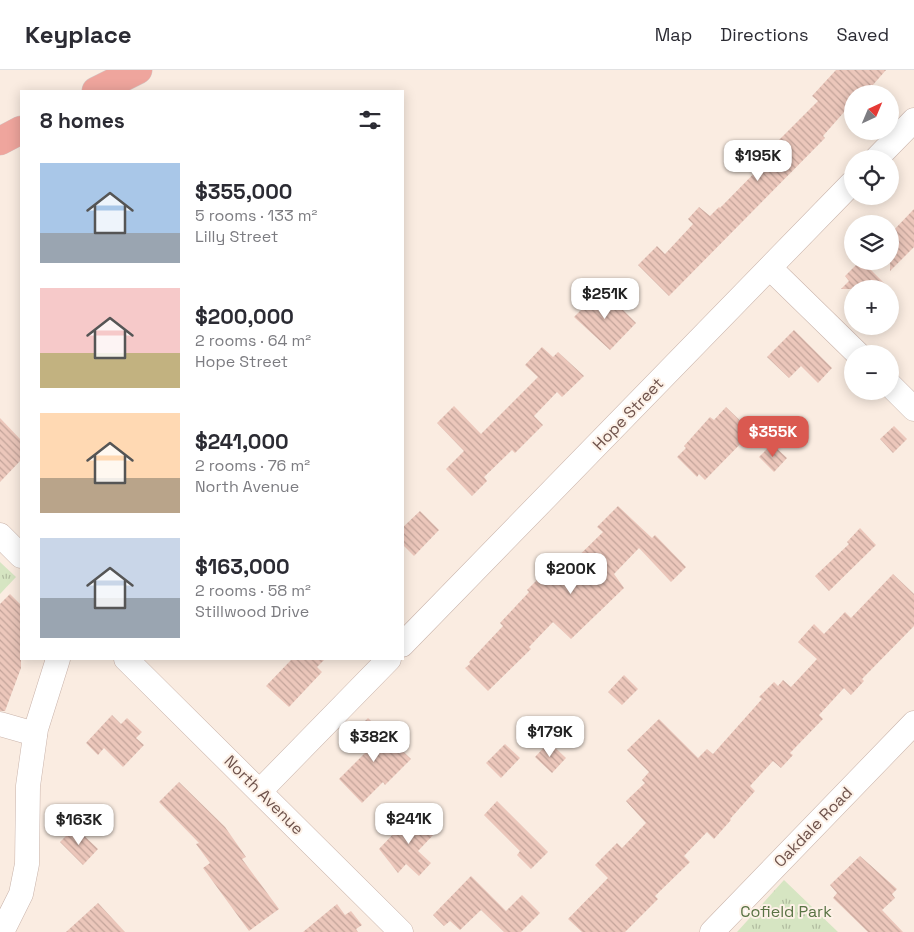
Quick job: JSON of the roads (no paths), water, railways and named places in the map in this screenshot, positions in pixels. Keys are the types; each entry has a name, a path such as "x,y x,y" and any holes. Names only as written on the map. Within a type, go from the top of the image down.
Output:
{"highway":[{"path":"98,90 138,70"},
{"path":"0,141 20,131"}],"street":[{"path":"885,150 914,120"},
{"name":"Hope Street","path":"404,643 844,191"},
{"path":"770,268 849,345"},
{"path":"899,394 914,409"},
{"path":"0,535 20,555"},
{"path":"2,932 21,894 27,864 28,786 35,734 58,660"},
{"name":"North Avenue","path":"127,660 401,932"},
{"path":"260,791 388,660"},
{"name":"Oakdale Road","path":"712,932 914,722"},
{"path":"0,724 35,734"}],"park label":[{"name":"Cofield Park","path":"786,911"}]}
